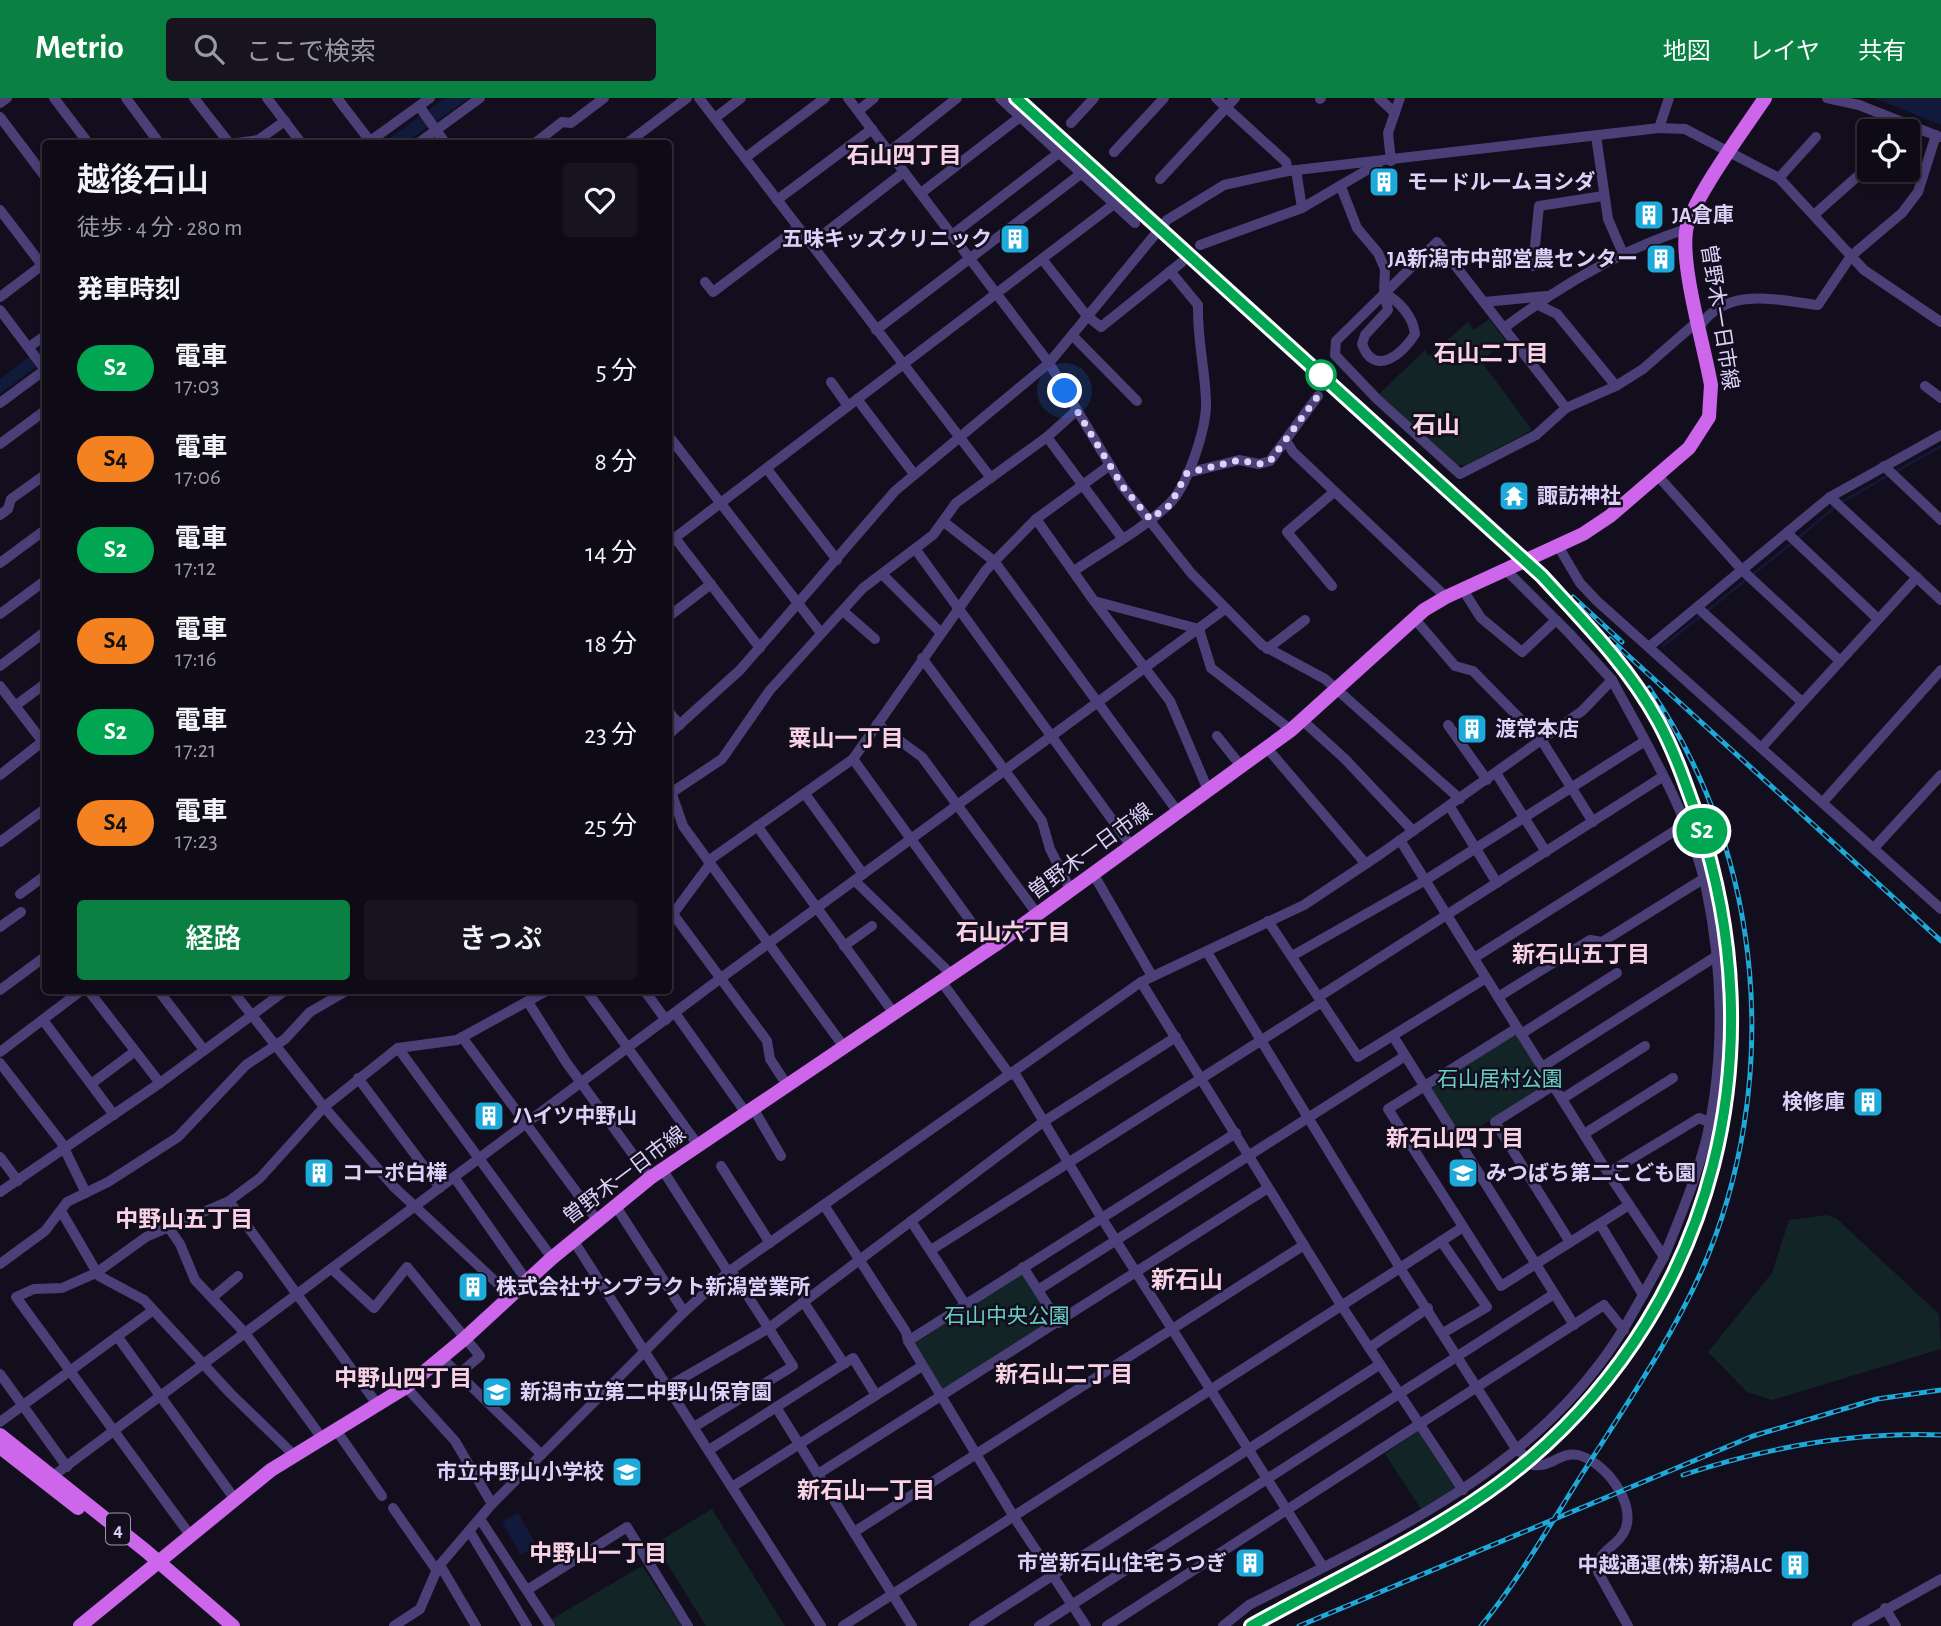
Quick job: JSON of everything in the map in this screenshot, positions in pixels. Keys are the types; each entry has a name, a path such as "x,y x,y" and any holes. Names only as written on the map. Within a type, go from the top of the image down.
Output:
{"main road":[{"name":"曽野木一日市線","path":"88,1623 155,1563 293,1454 406,1387 464,1339 573,1240 656,1173 1094,875 1297,725 1414,618 1446,597 1597,526 1658,477 1689,448 1709,417 1711,385 1688,265 1686,229 1729,151 1765,98"},
{"name":"4","path":"0,1435 233,1626"},
{"name":"4","path":"0,1447 155,1563 218,1626"}],"street":[{"path":"0,103 7,98"},
{"path":"54,98 86,140"},
{"path":"125,98 157,140"},
{"path":"194,98 227,140"},
{"path":"267,98 299,140"},
{"path":"337,98 367,140"},
{"path":"371,140 421,108 430,98"},
{"path":"421,140 434,128 480,98"},
{"path":"539,140 562,122 571,123 604,98"},
{"path":"631,140 687,98"},
{"path":"699,98 991,478"},
{"path":"715,118 741,98"},
{"path":"745,158 825,98"},
{"path":"848,98 1049,363 1110,465 1191,573 1267,649 1325,679 1338,689 1460,799"},
{"path":"858,111 874,98"},
{"path":"889,152 957,98"},
{"path":"1000,98 1135,223"},
{"path":"1071,123 1094,98"},
{"path":"1114,152 1164,98"},
{"path":"1216,98 1286,162 1292,171 1302,208"},
{"path":"1160,180 1235,98"},
{"path":"1379,98 1395,113"},
{"path":"1386,161 1388,133 1400,98"},
{"path":"1660,128 1669,98"},
{"path":"1827,98 1858,105 1888,119"},
{"path":"421,108 443,140"},
{"path":"0,117 42,173"},
{"path":"920,193 1020,117"},
{"path":"258,140 285,121"},
{"path":"672,732 760,648 875,514 914,474 1049,363 1150,237 1170,217 1224,185 1292,171 1660,128 1685,129 1779,178 1864,270 1941,322"},
{"path":"777,200 872,129"},
{"path":"1566,408 1437,242 1336,341 1335,355 1377,399 1460,474 1536,435 1566,408 1616,386 1643,369 1709,313 1726,302 1760,298 1818,305 1851,256 1902,213 1918,192 1939,136 1920,131"},
{"path":"1596,136 1608,219 1624,256"},
{"path":"1779,178 1816,136"},
{"path":"952,235 1060,152"},
{"path":"1200,245 1302,208 1386,161"},
{"path":"811,244 904,172"},
{"path":"876,330 1082,173"},
{"path":"1815,214 1857,177"},
{"path":"1341,187 1357,228 1378,253 1385,269 1384,293 1389,304 1386,314"},
{"path":"1533,266 1539,206 1603,196"},
{"path":"760,648 711,584 672,540 1114,204"},
{"path":"0,211 42,262"},
{"path":"705,282 713,292 798,228"},
{"path":"1504,328 1546,296 1651,241 1686,229"},
{"path":"1042,259 1087,316 1101,327 1182,262"},
{"path":"0,297 42,266"},
{"path":"1074,571 1170,505 1187,473 1206,416 1198,334 1198,304 1170,271"},
{"path":"1384,293 1394,299 1406,313 1413,322 1415,334 1389,361 1383,363 1373,360 1363,344 1364,335 1386,314 1395,311 1406,313"},
{"path":"1484,302 1546,296"},
{"path":"1536,304 1557,314 1616,386"},
{"path":"0,310 42,365"},
{"path":"1072,335 1136,401"},
{"path":"31,350 42,339"},
{"path":"0,403 42,370"},
{"path":"831,382 853,402 914,474"},
{"path":"1924,386 1941,398"},
{"path":"1187,473 1239,460 1265,463 1286,441 1318,396"},
{"path":"672,788 722,759 770,690 863,588 916,550 943,522 956,503 1047,437 1076,411"},
{"path":"0,444 42,413"},
{"path":"1047,437 1122,538"},
{"path":"1650,646 1830,497 1939,439"},
{"path":"672,440 821,633"},
{"path":"1286,441 1293,452 1334,492 1446,597"},
{"path":"672,916 709,862 853,759 864,748 922,658 994,561 1036,519 1110,465"},
{"path":"1884,466 1941,520"},
{"path":"767,469 837,561"},
{"path":"0,515 8,509 11,499 42,477"},
{"path":"1658,477 1742,570 1840,660"},
{"path":"1332,586 1287,531 1334,492"},
{"path":"1830,497 1941,600"},
{"path":"1036,519 1180,719 1209,790"},
{"path":"943,522 994,561 1178,812"},
{"path":"0,563 42,532"},
{"path":"1787,533 1878,619"},
{"path":"1558,546 1580,583 1874,848 1939,902"},
{"path":"916,550 1132,847"},
{"path":"1223,1626 1249,1605 1463,1490 1540,1431 1600,1364 1624,1330 1664,1256 1684,1207 1709,1122 1718,1074 1719,1009 1715,957 1703,879 1685,825 1612,680 1506,570"},
{"path":"882,574 940,633"},
{"path":"1762,747 1917,577"},
{"path":"0,614 42,583"},
{"path":"672,614 711,584"},
{"path":"1462,590 1481,618 1522,652 1556,620"},
{"path":"1094,601 1199,629"},
{"path":"1697,607 1802,702"},
{"path":"53,1476 298,1296 721,978 1225,609"},
{"path":"843,611 875,639"},
{"path":"1414,618 1455,666 1473,671 1542,741 1593,822"},
{"path":"1267,649 1305,620"},
{"path":"1199,629 1211,668 1345,759 1413,831"},
{"path":"0,666 42,634"},
{"path":"922,658 1042,821 1050,849 1071,891"},
{"path":"1823,802 1941,671"},
{"path":"394,1626 421,1609 438,1568 492,1504 684,1312 730,1271 1141,982 1304,905 1366,864 1542,741 1582,711 1612,680"},
{"path":"0,706 42,685"},
{"path":"0,686 42,738"},
{"path":"672,716 680,725"},
{"path":"877,724 922,757 1038,915"},
{"path":"1448,725 1525,818 1546,852"},
{"path":"1217,736 1241,766"},
{"path":"0,775 42,740"},
{"path":"1292,956 1424,881 1645,741"},
{"path":"1267,748 1366,864"},
{"path":"853,759 990,948"},
{"path":"1874,848 1941,775"},
{"path":"931,1250 1202,1078 1447,915 1662,778"},
{"path":"805,794 859,877 946,978 1012,1073 1210,1391 1324,1567"},
{"path":"672,795 683,826 844,1046"},
{"path":"1450,807 1497,883"},
{"path":"0,842 42,811"},
{"path":"1474,958 1685,825"},
{"path":"757,826 893,1012"},
{"path":"1400,840 1608,1173 1664,1256"},
{"path":"1094,875 1152,976"},
{"path":"20,894 42,879"},
{"path":"1498,997 1590,940 1602,942 1703,879"},
{"path":"0,927 21,912"},
{"path":"672,918 721,978 767,1041 769,1059 787,1085"},
{"path":"1268,922 1358,1057 1486,978"},
{"path":"844,946 872,926"},
{"path":"1206,952 1262,1039 1400,1268 1518,1450 1532,1465 1546,1466 1565,1455 1575,1454 1610,1474 1626,1511 1627,1525 1620,1538 1602,1553 1598,1572 1627,1626"},
{"path":"1542,1067 1715,957"},
{"path":"0,990 42,959"},
{"path":"1617,973 1388,1110 1501,1286 1629,1205"},
{"path":"1141,982 1341,1306 1463,1490"},
{"path":"0,1052 77,994"},
{"path":"91,994 160,1083"},
{"path":"161,994 204,1050"},
{"path":"235,994 324,1107 415,1208 511,1296"},
{"path":"0,1192 160,1083 281,994"},
{"path":"0,1264 39,1236 67,1202 108,1182 178,1138 246,1065 277,1045 310,1012 341,994"},
{"path":"190,1535 16,1297 34,1289 62,1288 96,1273 146,1237 229,1201 260,1178 324,1107 398,1048 462,1037 541,994"},
{"path":"589,994 698,1145"},
{"path":"648,994 750,1110 781,1156"},
{"path":"528,1002 581,1083 656,1173 730,1271 793,1366 694,1427"},
{"path":"43,1020 114,1115"},
{"path":"1393,1036 1574,1325"},
{"path":"462,1037 597,1220"},
{"path":"668,1386 768,1328 1043,1122 1176,1038"},
{"path":"1563,1099 1644,1046"},
{"path":"398,1048 552,1258"},
{"path":"91,1084 134,1052"},
{"path":"1038,1290 1405,1056"},
{"path":"0,1063 65,1149 86,1193"},
{"path":"1584,1133 1673,1078"},
{"path":"358,1079 440,1188"},
{"path":"1553,1085 1495,1122 1570,1242"},
{"path":"1608,1173 1699,1118 1709,1122"},
{"path":"908,1341 1236,1133"},
{"path":"0,1157 18,1181"},
{"path":"721,1166 770,1243"},
{"path":"454,1178 527,1281"},
{"path":"818,1474 1268,1188"},
{"path":"229,1201 377,1404"},
{"path":"615,1205 684,1312"},
{"path":"824,1205 906,1332 922,1366 1014,1517 1055,1575 1086,1626"},
{"path":"61,1211 96,1273 113,1285 144,1300 293,1454"},
{"path":"911,1220 965,1304"},
{"path":"1600,1224 1643,1295"},
{"path":"843,1626 1463,1227"},
{"path":"169,1228 180,1244 195,1280 245,1334 322,1438"},
{"path":"573,1240 821,1626"},
{"path":"1441,1241 1487,1307 1443,1333"},
{"path":"854,1532 1304,1245"},
{"path":"332,1270 374,1308 407,1267 480,1356 459,1374"},
{"path":"1023,1267 1059,1322"},
{"path":"212,1298 238,1276"},
{"path":"1039,1626 1554,1294"},
{"path":"803,1301 844,1364"},
{"path":"1107,1626 1418,1422 1478,1387 1604,1304 1624,1330"},
{"path":"1369,1348 1428,1308"},
{"path":"0,1423 152,1311"},
{"path":"117,1336 234,1498"},
{"path":"442,1358 541,1454"},
{"path":"709,1450 853,1358 876,1395"},
{"path":"974,1626 1379,1365"},
{"path":"732,1487 922,1366"},
{"path":"0,1374 67,1467"},
{"path":"406,1387 455,1441 492,1504"},
{"path":"776,1407 894,1594 909,1624"},
{"path":"336,1430 382,1496"},
{"path":"393,1508 438,1568 476,1626"},
{"path":"480,1519 550,1626"},
{"path":"527,1590 627,1527 688,1626"},
{"path":"470,1532 527,1626"},
{"path":"1857,1626 1941,1579"},
{"path":"1885,1608 1896,1626"}],"green space":[{"path":"1489,319 1506,341 1481,361 1532,430 1466,465 1457,465 1379,394 1425,350 1429,356 1468,322 1474,330"},
{"name":"石山居村公園","path":"1513,1035 1517,1035 1546,1084 1461,1139 1430,1090"},
{"path":"1827,1215 1836,1218 1939,1314 1941,1349 1772,1400 1747,1392 1708,1352 1772,1273 1789,1220"},
{"name":"石山中央公園","path":"1024,1273 1054,1320 942,1391 913,1344"},
{"path":"1421,1429 1459,1487 1421,1509 1385,1454"},
{"path":"712,1509 785,1626 706,1626 655,1544"},
{"path":"642,1566 682,1626 556,1626 552,1619"}],"water":[{"path":"445,98 469,98 409,140 387,140"},
{"path":"1874,98 1941,98 1941,125"},
{"path":"42,347 42,362 0,394 0,379"},
{"path":"518,1513 537,1546 521,1555 502,1522"}],"waterway":[{"path":"1895,472 1941,446"},
{"path":"1840,503 1889,475"},
{"path":"1797,539 1835,507"},
{"path":"1753,574 1792,543"},
{"path":"1707,611 1748,578"},
{"path":"1663,646 1702,615"}],"railway":[{"path":"1015,98 1548,582"},
{"path":"1251,1626 1431,1529 1499,1484 1530,1459 1594,1395 1646,1323 1685,1246 1713,1165 1728,1080 1730,993 1721,906 1698,819 1670,745 1646,701 1604,645 1542,576"},
{"path":"1573,597 1622,642"},
{"path":"1610,639 1941,941"},
{"path":"1481,1626 1536,1548 1676,1323 1701,1272 1727,1200 1744,1126 1751,1050 1750,973 1738,898 1718,824 1688,754 1649,688"},
{"path":"1299,1626 1753,1436 1877,1399 1941,1390"},
{"path":"1683,1475 1810,1443 1875,1436 1941,1435"}],"train":[{"name":"S2","path":"1016,98 1542,576 1611,652 1658,721 1681,770 1708,850 1725,926 1731,975 1733,1034 1730,1074 1718,1146 1685,1248 1658,1301 1630,1346 1597,1391 1552,1439 1486,1494 1251,1626"}],"place":[{"name":"モードルームヨシダ","path":"1384,182"},
{"name":"JA倉庫","path":"1649,215"},
{"name":"五味キッズクリニック","path":"1015,239"},
{"name":"JA新潟市中部営農センター","path":"1661,259"},
{"name":"諏訪神社","path":"1514,496"},
{"name":"渡常本店","path":"1472,729"},
{"name":"検修庫","path":"1868,1102"},
{"name":"ハイツ中野山","path":"489,1116"},
{"name":"コーポ白樺","path":"319,1173"},
{"name":"みつばち第二こども園","path":"1463,1173"},
{"name":"株式会社サンプラクト新潟営業所","path":"473,1287"},
{"name":"新潟市立第二中野山保育園","path":"497,1392"},
{"name":"市立中野山小学校","path":"627,1472"},
{"name":"市営新石山住宅うつぎ","path":"1250,1563"},
{"name":"中越通運(株) 新潟ALC","path":"1795,1565"}],"district":[{"name":"石山四丁目","path":"904,155"},
{"name":"石山二丁目","path":"1491,353"},
{"name":"石山","path":"1436,425"},
{"name":"粟山一丁目","path":"846,738"},
{"name":"石山六丁目","path":"1013,932"},
{"name":"新石山五丁目","path":"1581,954"},
{"name":"新石山四丁目","path":"1455,1138"},
{"name":"中野山五丁目","path":"184,1219"},
{"name":"新石山","path":"1187,1280"},
{"name":"新石山二丁目","path":"1064,1374"},
{"name":"中野山四丁目","path":"403,1378"},
{"name":"新石山一丁目","path":"866,1490"},
{"name":"中野山一丁目","path":"598,1553"}],"route":[{"path":"1065,391 1123,487 1150,519 1170,505 1187,473 1239,460 1259,464 1270,461 1318,396 1321,375"}]}
